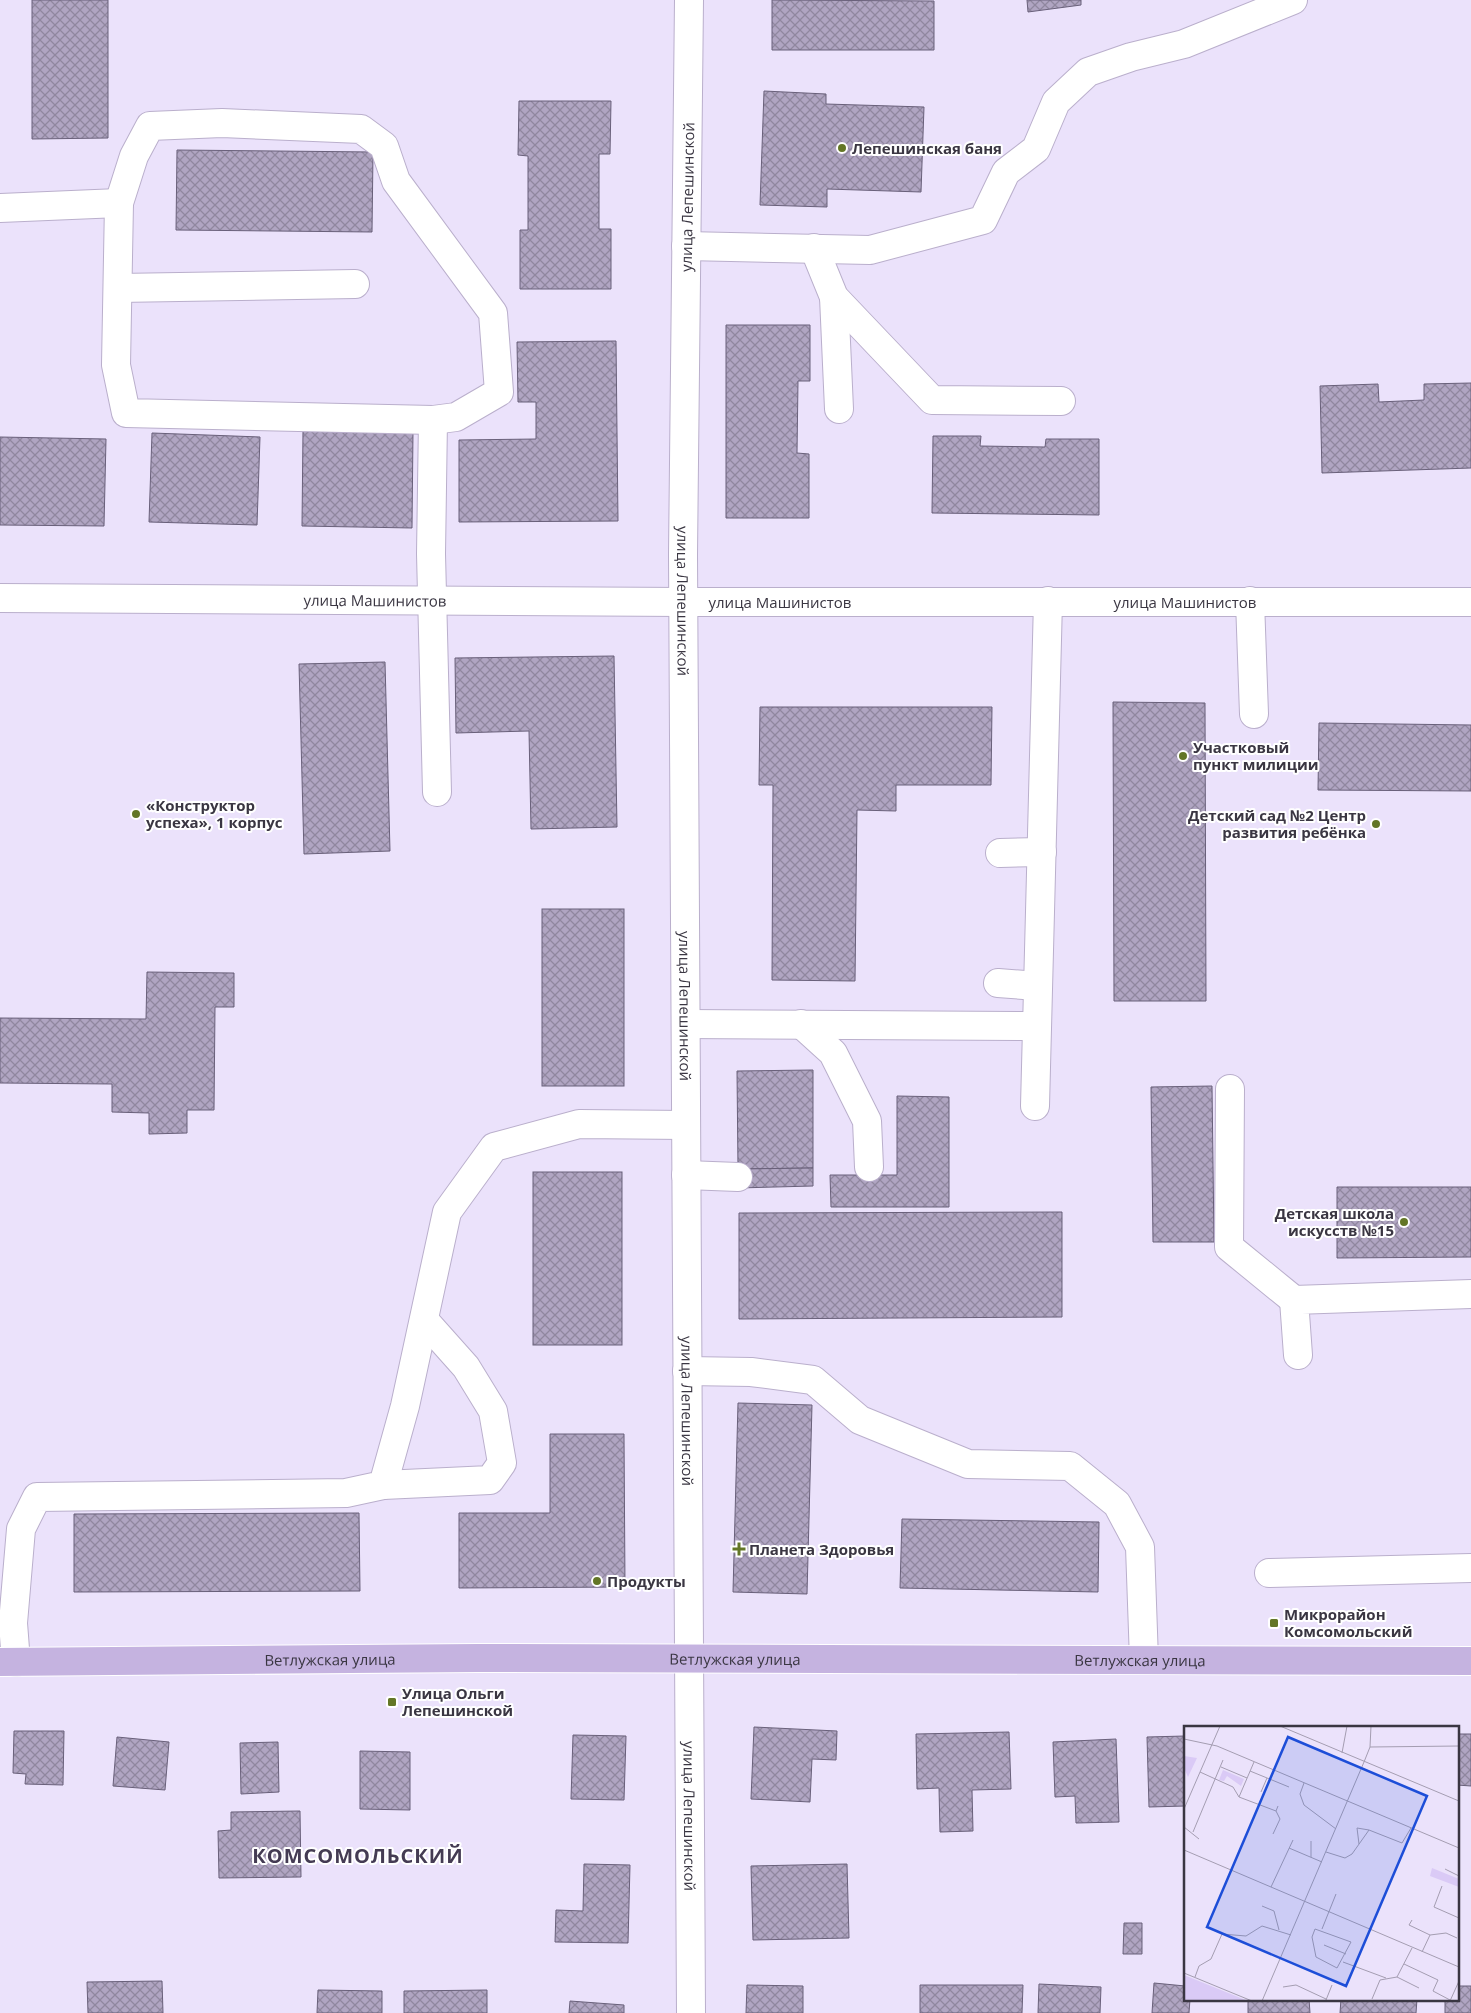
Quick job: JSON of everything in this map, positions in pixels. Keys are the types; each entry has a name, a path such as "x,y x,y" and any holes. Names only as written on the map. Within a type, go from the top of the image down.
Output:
{"main road":[{"name":"Ветлужская улица","path":"8,1662 689,1658 1471,1662"}],"street":[{"name":"улица Лепешинской","path":"689,0 684,602 691,2013"},
{"path":"686,246 870,250 983,220 1006,172 1036,149 1056,102 1088,72 1131,57 1184,44 1293,0"},
{"path":"222,123 361,130 384,146 396,181 493,313 499,392 456,417 433,420 126,413 116,365 118,288 119,203 134,156 150,126 222,123"},
{"path":"0,208 119,203"},
{"path":"814,248 834,297 838,409"},
{"path":"118,288 354,284"},
{"path":"834,297 932,400 1061,401"},
{"path":"433,420 432,600 437,792"},
{"name":"улица Машинистов","path":"0,598 684,602 1471,602"},
{"path":"1035,1106 1048,601"},
{"path":"1250,601 1254,714"},
{"path":"1000,853 1042,852"},
{"path":"998,982 1038,986"},
{"path":"686,1024 1037,1026"},
{"path":"801,1024 833,1053 867,1121 869,1166"},
{"path":"1230,1089 1230,1247 1294,1300 1471,1294"},
{"path":"383,1486 405,1406 447,1212 494,1147 579,1124 686,1125"},
{"path":"686,1174 738,1177"},
{"path":"1294,1300 1298,1355"},
{"path":"8,1662 21,1529 38,1497 346,1494 383,1486 490,1480 502,1463 493,1411 466,1367 425,1320"},
{"path":"688,1371 750,1372 813,1380 860,1420 968,1464 1070,1466 1117,1504 1140,1547 1144,1660"},
{"path":"1269,1573 1471,1568"}],"building":[{"path":"32,0 108,0 108,138 32,139"},
{"path":"772,0 934,1 934,50 772,50"},
{"path":"1027,0 1081,0 1081,5 1028,12"},
{"name":"Лепешинская баня","path":"764,91 826,94 826,104 924,107 921,192 827,189 827,207 760,205"},
{"path":"519,101 611,101 610,154 599,154 599,229 611,229 611,289 520,289 520,230 528,230 528,156 518,155"},
{"path":"177,150 373,152 372,232 176,230"},
{"path":"726,325 810,325 810,381 798,381 797,453 809,454 809,518 726,518"},
{"path":"616,341 618,521 459,522 459,440 536,439 536,402 518,402 517,342"},
{"path":"1471,383 1471,468 1322,473 1320,386 1378,384 1379,402 1424,400 1424,384"},
{"path":"303,430 413,431 412,528 302,526"},
{"path":"152,433 260,437 257,525 149,522"},
{"path":"933,436 981,436 980,446 1045,447 1046,439 1099,439 1099,515 932,513"},
{"path":"0,437 106,439 104,526 0,525"},
{"path":"614,656 617,827 531,829 529,731 456,733 455,658"},
{"path":"385,662 390,851 304,854 299,664"},
{"path":"1113,702 1205,703 1206,1001 1114,1001"},
{"path":"760,707 992,707 991,785 896,785 896,811 857,810 855,981 772,980 773,785 759,785"},
{"path":"1319,723 1471,725 1471,791 1318,790"},
{"path":"542,909 624,909 624,1086 542,1086"},
{"path":"147,972 234,973 234,1007 215,1007 214,1110 187,1110 187,1133 149,1134 149,1113 112,1112 112,1084 0,1083 0,1018 146,1019"},
{"path":"813,1070 813,1168 738,1169 737,1071"},
{"path":"1212,1086 1214,1242 1153,1242 1151,1087"},
{"path":"897,1096 949,1097 949,1207 831,1207 830,1175 897,1175"},
{"path":"813,1168 813,1186 738,1188 738,1169"},
{"path":"533,1172 622,1172 622,1345 533,1345"},
{"name":"Детская школа искусств №15","path":"1337,1187 1471,1187 1471,1257 1337,1258"},
{"path":"1062,1212 1062,1317 739,1319 739,1213"},
{"path":"738,1403 812,1405 807,1594 733,1592"},
{"path":"550,1434 624,1434 625,1587 459,1588 459,1513 550,1513"},
{"path":"359,1513 360,1591 74,1592 74,1514"},
{"path":"902,1519 1099,1522 1098,1592 900,1588"},
{"path":"754,1727 837,1731 836,1760 812,1759 810,1802 751,1799"},
{"path":"14,1731 64,1731 63,1785 25,1784 26,1774 13,1773"},
{"path":"1009,1732 1011,1789 972,1790 973,1831 940,1832 939,1788 917,1789 916,1734"},
{"path":"1458,1734 1471,1734 1471,1786 1458,1785"},
{"path":"573,1735 626,1736 624,1800 571,1799"},
{"path":"1184,1736 1184,1806 1149,1807 1147,1737"},
{"path":"117,1737 169,1742 165,1790 113,1786"},
{"path":"1116,1739 1119,1822 1076,1823 1075,1796 1055,1797 1053,1742"},
{"path":"278,1742 279,1792 241,1794 240,1743"},
{"path":"360,1751 410,1752 410,1810 360,1809"},
{"path":"300,1811 301,1877 219,1878 218,1831 231,1830 231,1812"},
{"path":"584,1864 630,1865 628,1943 555,1942 556,1910 583,1911"},
{"path":"847,1864 849,1938 753,1940 751,1866"},
{"path":"1124,1923 1142,1923 1142,1954 1123,1954"},
{"path":"162,1981 163,2013 88,2013 87,1982"},
{"path":"1154,1983 1184,1986 1184,2000 1190,2000 1189,2013 1152,2013"},
{"path":"1039,1984 1101,1987 1100,2013 1038,2013"},
{"path":"747,1985 803,1986 803,2013 746,2013"},
{"path":"920,1985 1023,1985 1022,2013 920,2013"},
{"path":"1458,1986 1471,1986 1471,2013 1445,2013 1445,2000 1458,2000"},
{"path":"318,1990 382,1991 382,2013 317,2013"},
{"path":"487,1990 487,2013 404,2013 404,1991"},
{"path":"1248,2000 1309,2000 1310,2013 1248,2013"},
{"path":"1341,2000 1417,2000 1416,2013 1340,2013"},
{"path":"570,2001 624,2005 624,2013 569,2013"}],"place":[{"name":"Лепешинская баня","path":"842,148"},
{"name":"Участковый пункт милиции","path":"1183,756"},
{"name":"«Конструктор успеха», 1 корпус","path":"136,814"},
{"name":"Детский сад №2 Центр развития ребёнка","path":"1376,824"},
{"name":"Детская школа искусств №15","path":"1404,1222"},
{"name":"Планета Здоровья","path":"739,1549"},
{"name":"Продукты","path":"597,1581"},
{"name":"Микрорайон Комсомольский","path":"1274,1623"},
{"name":"Улица Ольги Лепешинской","path":"392,1702"}],"district":[{"name":"КОМСОМОЛЬСКИЙ","path":"358,1855"}]}
